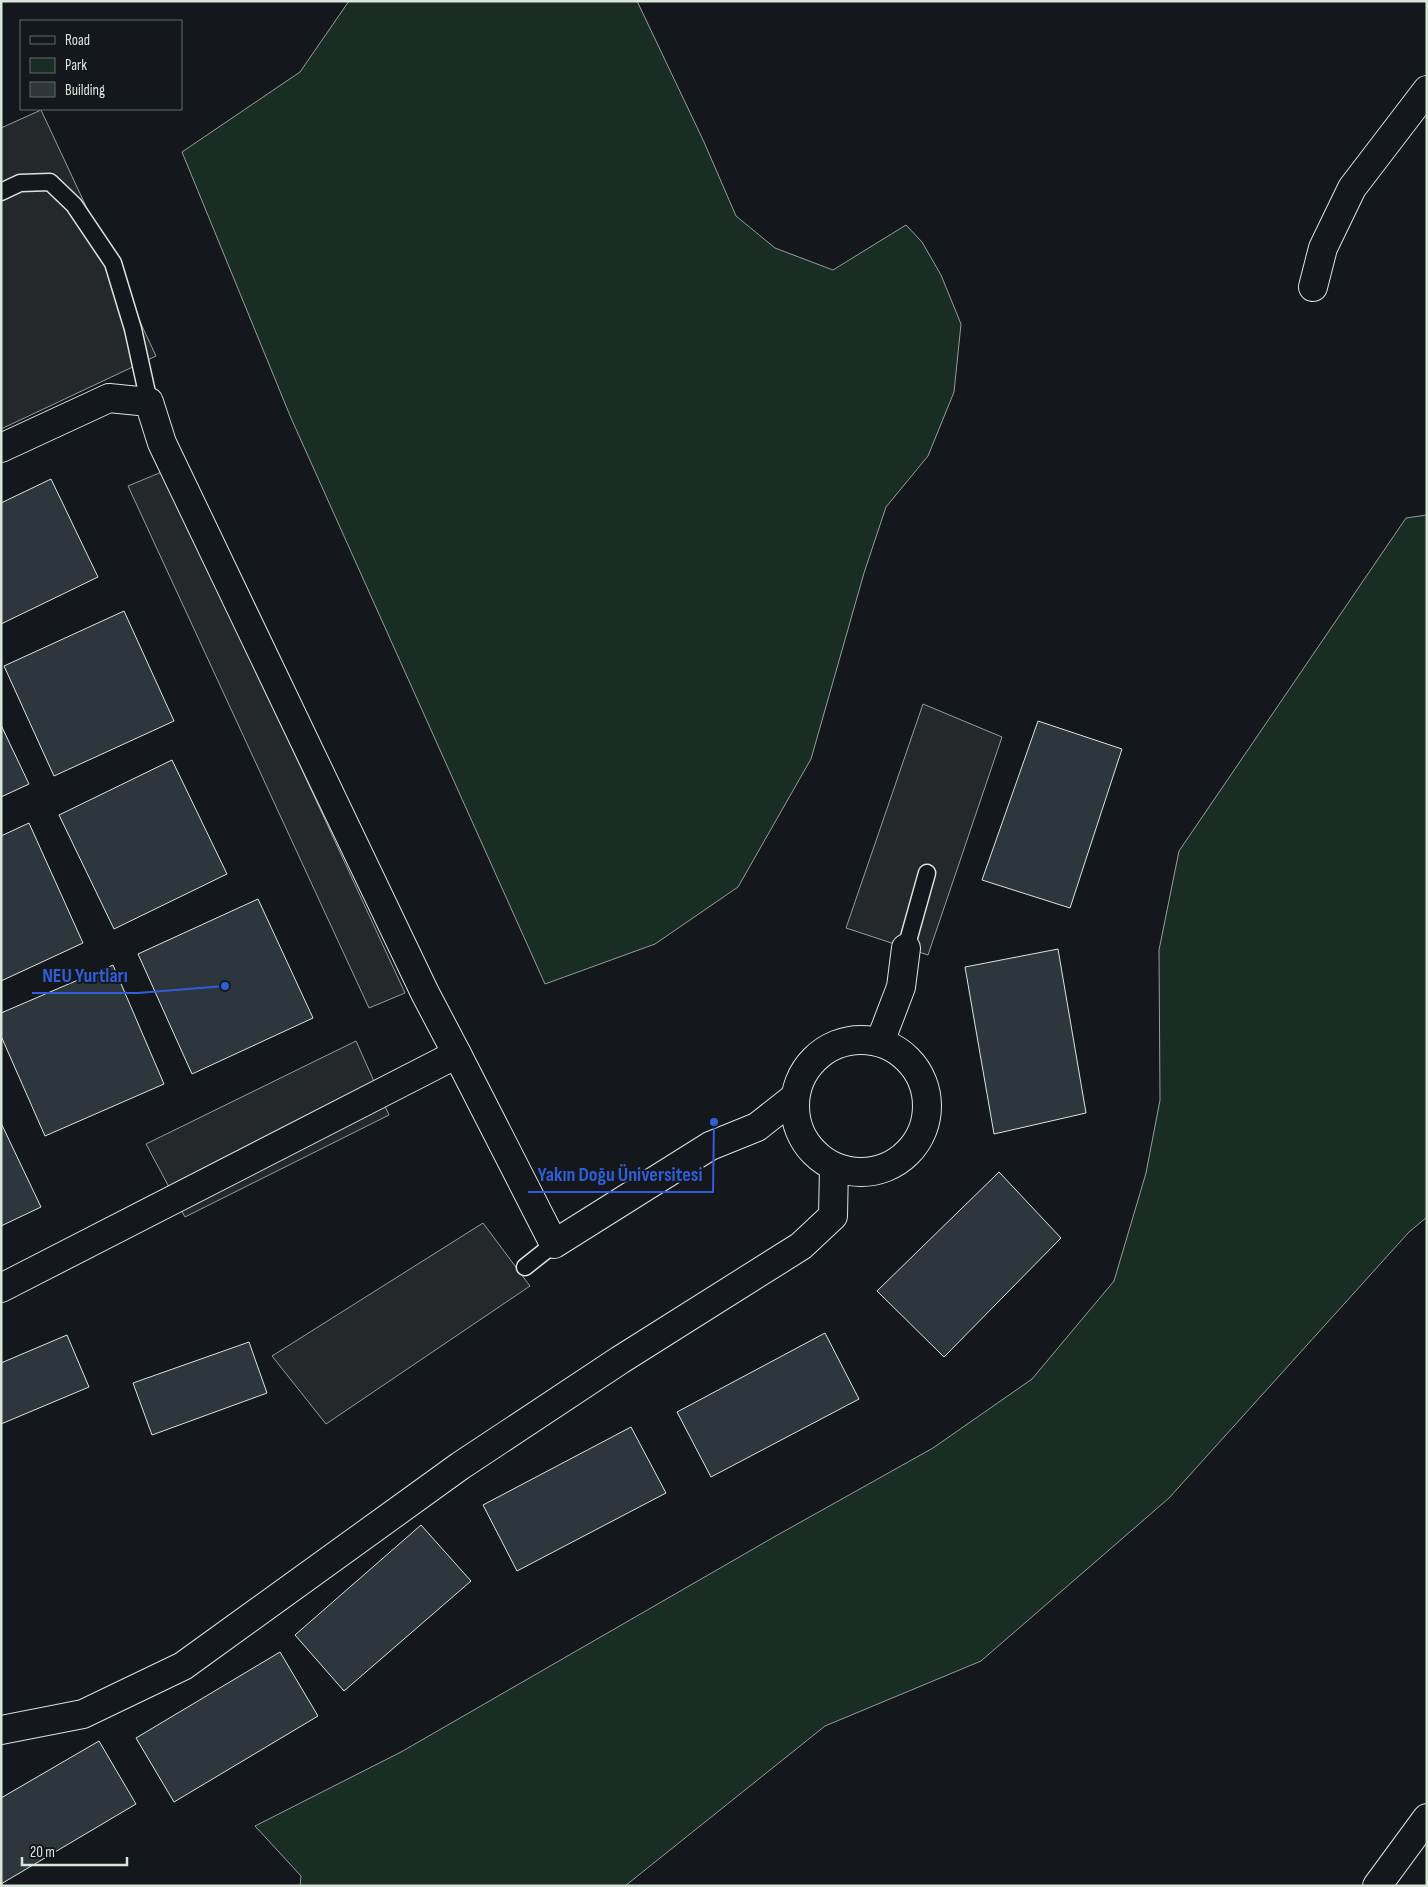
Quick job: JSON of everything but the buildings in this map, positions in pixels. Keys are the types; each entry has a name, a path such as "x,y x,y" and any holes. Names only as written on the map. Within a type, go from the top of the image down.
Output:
{"main road":[{"path":"1314,287 1323,248 1352,188 1427,90"},
{"path":"1,448 109,398 149,402 166,452 424,993 554,1244 710,1146 757,1127 795,1097"},
{"path":"880,1042 901,988 906,948"},
{"path":"857,1040 880,1042 901,1052 917,1068 926,1090 928,1112 922,1134 910,1151 894,1164 874,1172 854,1172 834,1167 816,1156 804,1140 796,1120 795,1097 802,1076 816,1057 835,1045 857,1040"},
{"path":"1,1288 457,1054"},
{"path":"1,1730 83,1714 183,1666 460,1466 620,1360 800,1246 833,1216 834,1167"},
{"path":"1376,1886 1427,1818"}],"lane":[{"path":"1,192 20,183 50,182 74,205 113,263 133,329 149,402"},
{"path":"906,948 927,873"},
{"path":"525,1267 554,1244"}],"green space":[{"path":"349,1 637,1 704,142 736,216 775,248 833,270 906,225 922,242 941,275 961,324 954,392 928,456 886,507 864,573 811,759 738,887 655,944 545,984 291,418 182,152 300,72"},
{"path":"1427,515 1427,1217 1409,1232 1169,1498 981,1661 825,1726 625,1886 300,1886 301,1876 255,1826 401,1752 774,1537 933,1448 1032,1379 1114,1281 1146,1173 1160,1100 1159,950 1179,851 1406,518"}],"shaded area":[{"path":"41,110 156,356 1,429 1,128"},
{"path":"164,471 405,993 369,1008 128,486"},
{"path":"923,704 1002,737 928,955 846,928"},
{"path":"356,1041 389,1115 185,1217 146,1144"},
{"path":"483,1223 530,1286 326,1424 272,1356"}],"place":[{"name":"NEU Yurtları","path":"225,986"},
{"name":"Yakın Doğu Üniversitesi","path":"714,1122"}]}
